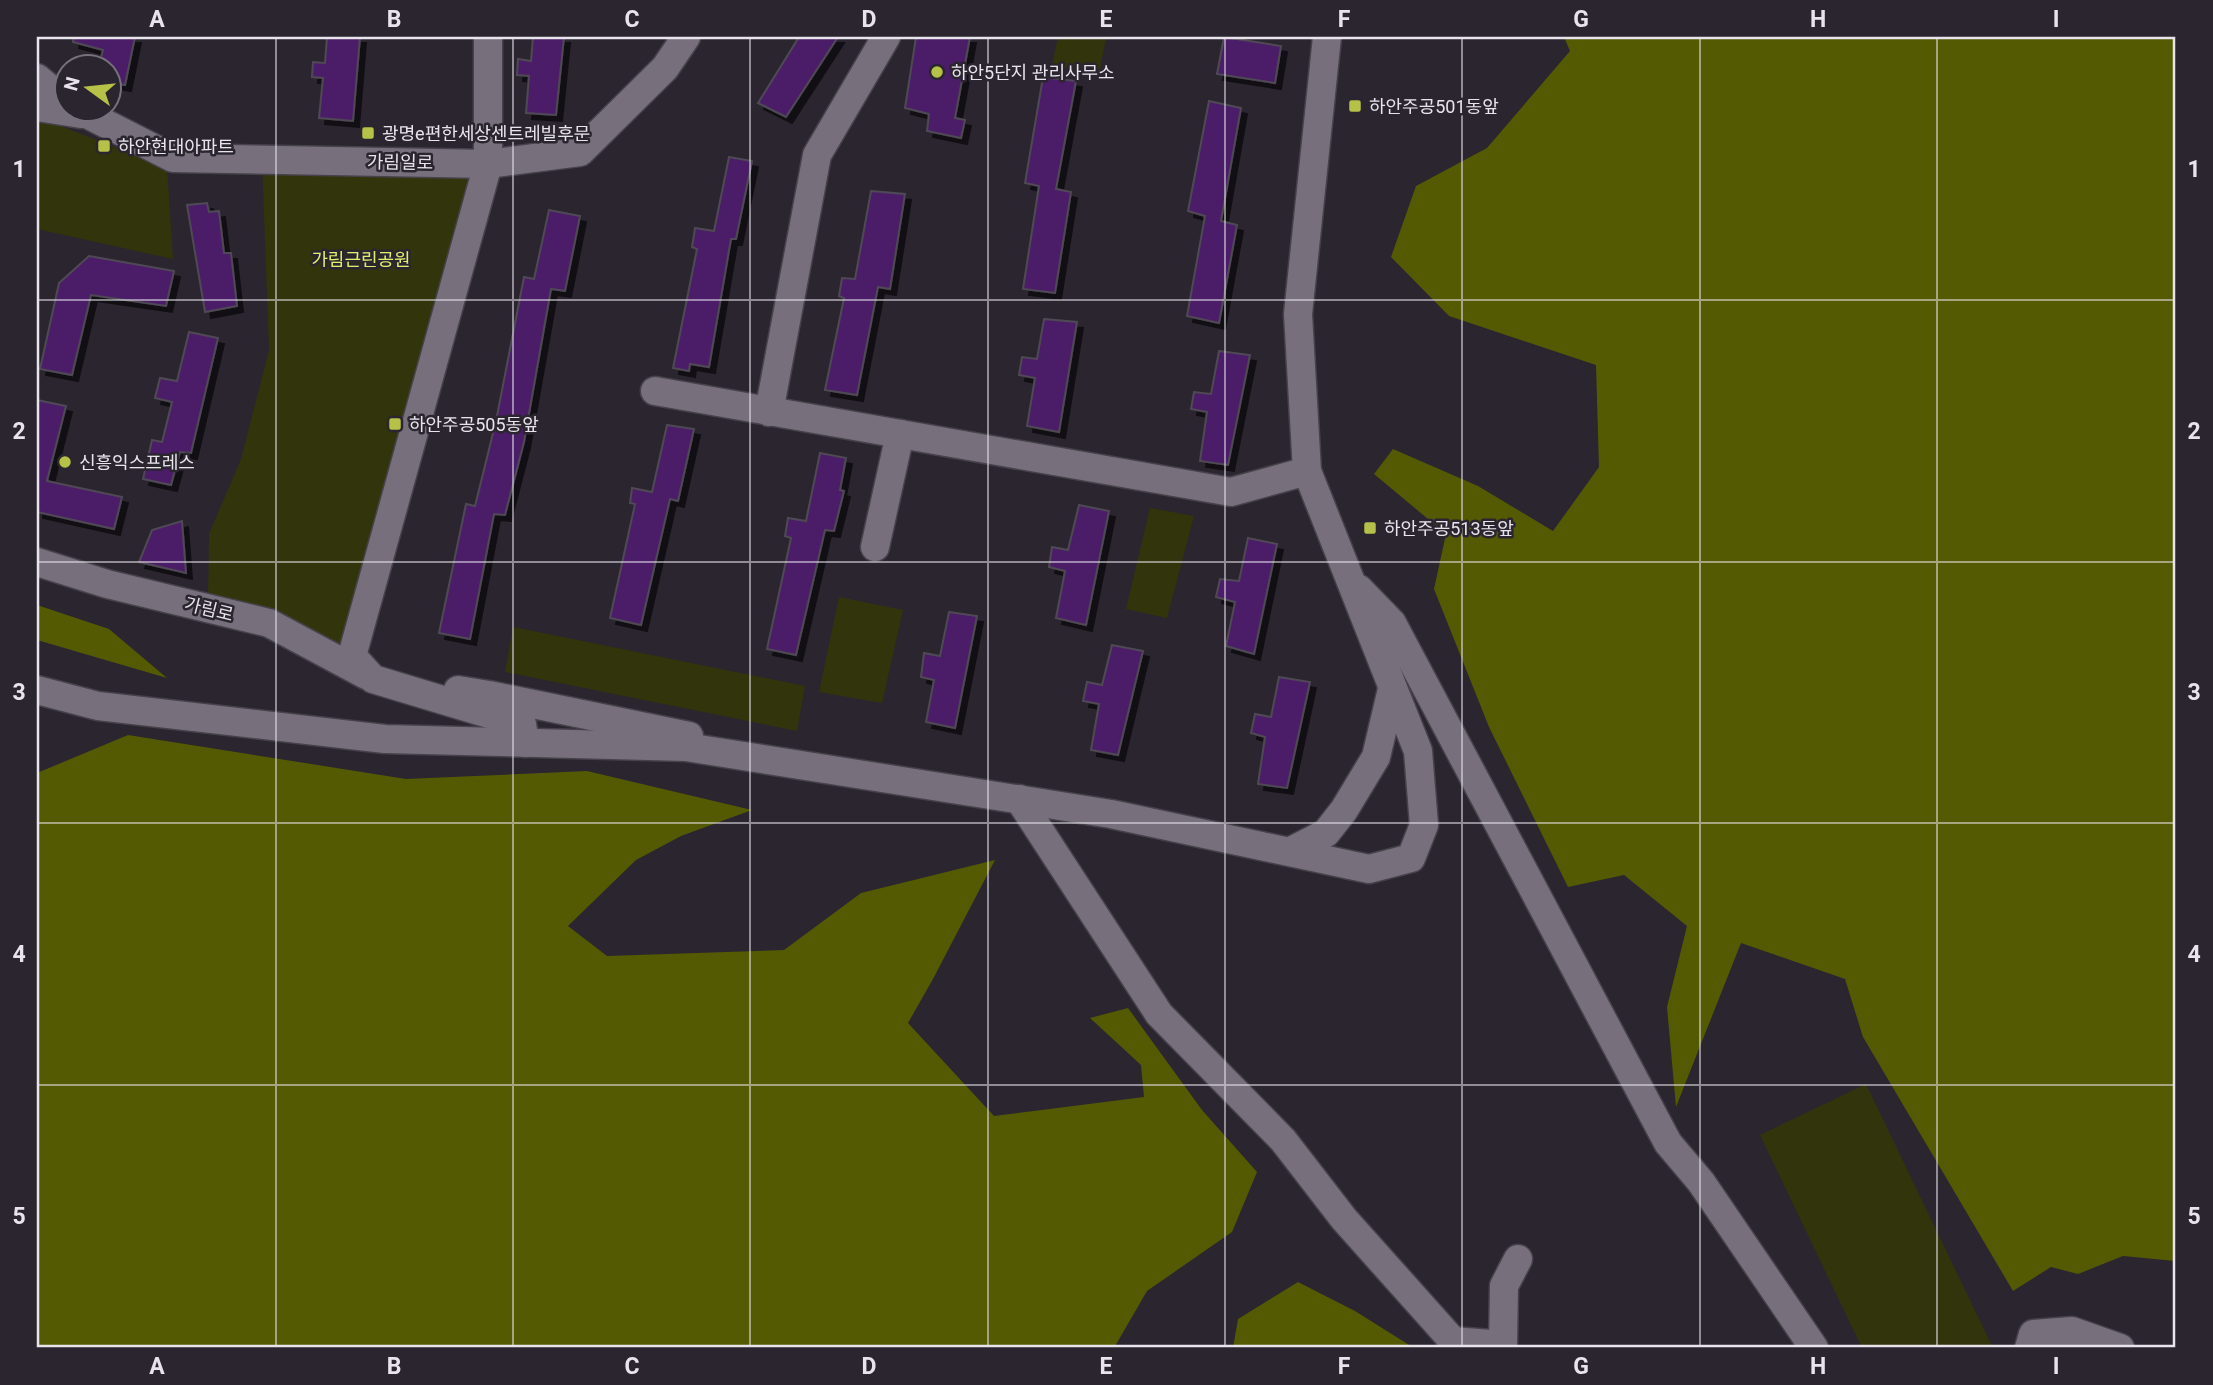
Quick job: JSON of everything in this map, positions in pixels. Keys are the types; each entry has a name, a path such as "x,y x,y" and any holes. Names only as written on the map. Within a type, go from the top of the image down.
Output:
{"street":[{"path":"488,37 488,164 352,656 373,678 522,724 525,743"},
{"name":"가림일로","path":"102,122 173,158 488,164 580,152 665,68 686,37"},
{"path":"769,412 817,155 886,37"},
{"path":"37,690 98,706 385,739 686,747 1111,814 1292,850 1369,869 1411,858 1424,825 1418,751 1307,471 1298,314 1327,37"},
{"name":"가림일로","path":"37,78 52,90"},
{"path":"655,391 1231,492 1307,471"},
{"path":"875,547 900,434"},
{"name":"가림로","path":"37,562 107,584 269,623 373,678"},
{"path":"1349,579 1392,623 1668,1143 1702,1182 1814,1348"},
{"path":"373,678 489,695 672,730 776,761"},
{"path":"1292,850 1326,833 1344,810 1376,757 1392,690"},
{"path":"1019,799 1159,1014 1283,1140 1344,1219 1453,1341 1504,1347 1504,1286 1518,1259"},
{"path":"1344,810 1345,842 1384,865"},
{"path":"2029,1348 2033,1334 2072,1331 2120,1348"}],"green space":[{"path":"1058,37 1106,38 1099,74 1052,65"},
{"path":"37,117 167,167 173,259 37,229"},
{"name":"가림근린공원","path":"262,160 488,164 352,656 208,608 209,534 241,459 269,350"},
{"path":"1150,508 1194,516 1167,618 1126,609"},
{"path":"839,597 903,610 882,703 819,692"},
{"path":"513,627 805,686 797,731 505,672"},
{"path":"1866,1084 1993,1348 1862,1348 1760,1135"}],"shaded area":[{"path":"1564,37 2176,37 2176,1264 2175,1261 2123,1256 2078,1274 2051,1267 2013,1291 1863,1037 1845,979 1741,943 1676,1107 1667,1007 1687,926 1624,875 1568,887 1489,727 1434,589 1446,534 1374,474 1393,449 1478,486 1553,531 1599,467 1596,365 1449,316 1391,257 1416,186 1487,148 1570,51"},
{"path":"37,605 109,629 167,678 37,640"},
{"path":"128,735 406,779 587,771 752,810 681,836 636,860 568,926 607,956 784,950 861,893 995,860 908,1023 994,1116 1144,1097 1141,1065 1090,1018 1128,1008 1202,1110 1257,1172 1232,1232 1147,1291 1114,1348 37,1348 37,773"},
{"path":"1298,1282 1355,1311 1414,1348 1233,1348 1238,1319"}],"building":[{"path":"74,37 135,37 125,85 122,84 122,52 102,52 73,42"},
{"path":"327,37 360,37 353,121 319,118 323,78 312,77 313,62 325,63"},
{"path":"533,37 564,37 556,115 526,113 529,76 517,75 518,59 531,61"},
{"path":"799,37 838,37 786,117 758,103"},
{"name":"하안5단지 관리사무소","path":"916,37 970,37 955,118 965,120 961,138 927,131 929,114 905,108"},
{"path":"1224,37 1281,46 1275,83 1217,74"},
{"path":"1043,77 1076,81 1056,189 1071,192 1055,293 1023,289 1039,186 1025,183"},
{"path":"1209,101 1241,108 1221,221 1237,225 1219,323 1187,316 1205,216 1188,211"},
{"path":"729,157 752,161 736,239 731,239 709,367 690,364 689,371 673,368 697,249 692,247 695,228 714,231"},
{"path":"871,191 905,194 890,289 878,287 857,395 825,390 844,298 839,296 842,278 855,279"},
{"path":"207,203 209,212 219,211 224,253 231,253 237,306 205,312 187,205"},
{"path":"549,210 580,216 565,291 551,289 524,442 505,515 494,514 470,639 439,633 466,504 475,506 496,421 524,277 534,279"},
{"path":"89,256 174,271 166,306 91,295 72,375 40,369 59,283"},
{"path":"1044,319 1077,322 1059,432 1027,426 1035,378 1019,375 1022,357 1037,359"},
{"path":"189,332 218,338 191,453 180,452 171,485 143,479 152,440 162,442 172,402 155,398 160,378 177,381"},
{"path":"1219,351 1250,355 1228,465 1200,461 1207,412 1191,409 1194,392 1211,394"},
{"path":"37,400 66,406 47,481 122,497 114,529 37,512"},
{"path":"667,425 694,429 678,501 670,499 641,625 610,618 635,504 630,503 632,488 652,492"},
{"path":"820,453 846,458 840,490 844,491 834,531 825,530 796,655 767,649 791,538 785,536 788,518 806,521"},
{"path":"1079,505 1109,511 1086,625 1056,618 1065,571 1049,567 1052,547 1068,550"},
{"path":"182,521 186,573 139,562 152,530"},
{"path":"1248,538 1277,544 1254,654 1226,646 1235,602 1216,597 1220,579 1239,581"},
{"path":"949,612 977,616 955,728 926,722 934,680 921,677 924,653 940,656"},
{"path":"1112,645 1143,651 1118,755 1091,750 1099,704 1083,701 1087,682 1102,685"},
{"path":"1279,677 1310,682 1287,788 1258,784 1265,737 1251,733 1255,714 1271,717"}],"place":[{"name":"하안5단지 관리사무소","path":"937,72"},
{"name":"하안주공501동앞","path":"1355,106"},
{"name":"광명e편한세상센트레빌후문","path":"368,133"},
{"name":"하안현대아파트","path":"104,146"},
{"name":"하안주공505동앞","path":"395,424"},
{"name":"신흥익스프레스","path":"65,462"},
{"name":"하안주공513동앞","path":"1370,528"}]}
